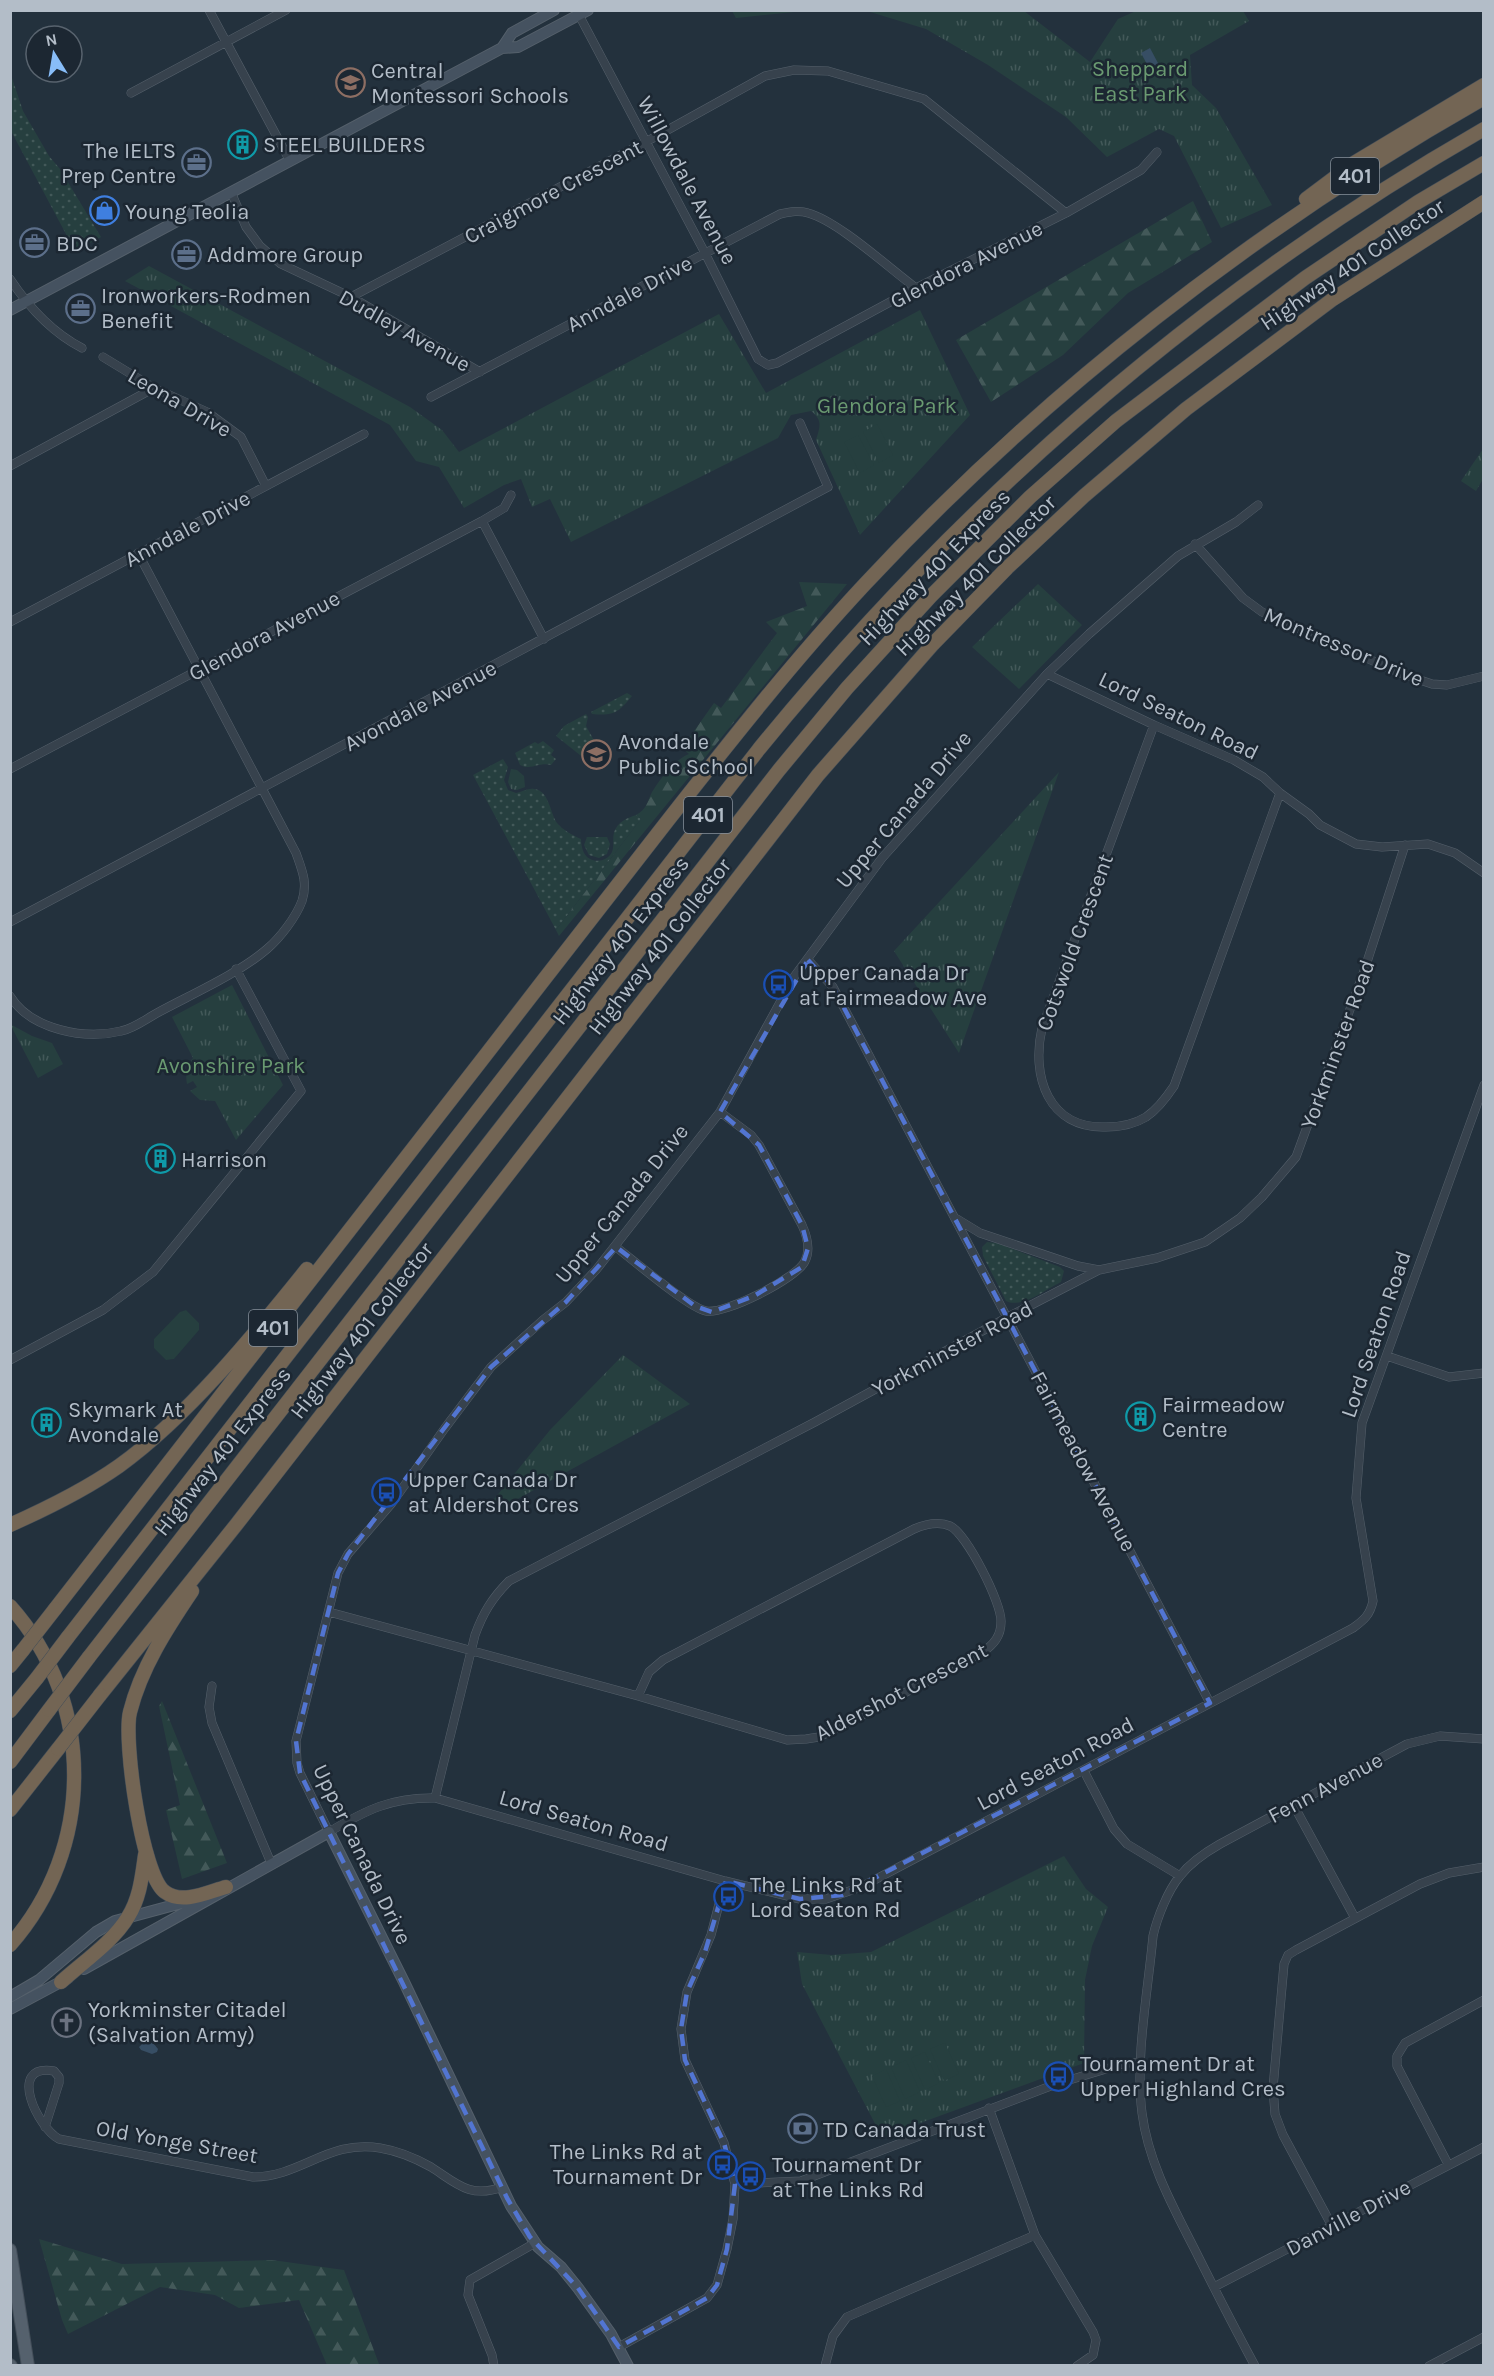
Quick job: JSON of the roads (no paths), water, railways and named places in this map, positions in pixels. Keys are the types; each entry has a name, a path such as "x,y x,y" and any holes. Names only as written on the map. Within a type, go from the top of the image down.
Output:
{"highway":[{"path":"1231,261 1327,181 1409,129 1484,86"},
{"name":"401","path":"10,1666 555,963 734,737 862,587 953,494 1026,427 1137,332 1231,261 1386,155 1484,98"},
{"name":"Highway 401 Express","path":"10,1711 759,749 896,592 969,517 1038,453 1180,334 1320,232 1396,182 1484,129"},
{"name":"Highway 401 Express","path":"10,1762 779,770 847,688 931,596 1030,497 1116,421 1305,278 1418,202 1484,163"},
{"name":"Highway 401 Collector","path":"10,1810 236,1525 818,775 939,637 1007,568 1084,496 1186,409 1333,299 1484,202"},
{"path":"1445,225 1484,207"},
{"path":"10,1525 61,1501 107,1474 134,1454 179,1414 298,1281 452,1084 492,1046"},
{"path":"226,1887 177,1898 164,1892 157,1884 146,1852 129,1761 129,1714 142,1675 170,1624 236,1525"},
{"path":"10,1606 41,1648 63,1694 73,1736 75,1782 71,1822 56,1872 39,1907 10,1945"},
{"path":"61,1982 116,1933 128,1917 137,1897 146,1852"}],"main road":[{"path":"10,2250 28,2366"}],"street":[{"path":"209,10 290,161"},
{"path":"131,93 286,10"},
{"path":"502,48 512,33 554,10"},
{"path":"10,310 502,48 518,47 581,12"},
{"name":"Willowdale Avenue","path":"581,12 758,359 768,365"},
{"name":"Craigmore Crescent","path":"351,297 646,142 765,76 794,70 828,71 924,99 1066,213"},
{"name":"Glendora Avenue","path":"768,365 777,363 916,288 1066,213 1141,170 1157,152"},
{"name":"Dudley Avenue","path":"231,192 246,227 260,246 281,264 351,297 480,372"},
{"name":"Anndale Drive","path":"431,397 780,214 794,211 807,212 826,219 916,288"},
{"path":"10,279 27,301 63,338 81,348"},
{"name":"Leona Drive","path":"103,357 154,388 207,412 241,436 266,486"},
{"path":"10,466 154,388"},
{"name":"Avondale Avenue","path":"10,922 828,487 800,423"},
{"name":"Anndale Drive","path":"10,622 364,434"},
{"name":"Glendora Avenue","path":"10,769 482,521 504,508 510,501 511,495"},
{"name":"Upper Canada Drive","path":"502,2187 297,1763 296,1741 338,1573 348,1554 392,1503 476,1387 501,1357 566,1302 616,1247 720,1112 795,977 882,858 1047,674 1158,571 1195,544 1236,522 1258,505"},
{"path":"482,521 544,639"},
{"name":"Montressor Drive","path":"1195,544 1243,598 1262,612 1405,675 1432,684 1447,686 1484,676"},
{"path":"10,996 16,1005 42,1024 86,1035 122,1031 236,969 268,948 296,914 305,890 305,878 296,853 138,554"},
{"name":"Lord Seaton Road","path":"1047,674 1234,760 1263,777 1280,793 1309,813 1320,825 1356,844 1382,847 1428,844 1455,853 1484,873"},
{"name":"Cotswold Crescent","path":"1154,725 1042,1028 1038,1046 1040,1077 1046,1094 1067,1117 1091,1127 1130,1125 1147,1116 1162,1103 1174,1086 1280,793"},
{"name":"Yorkminster Road","path":"435,1798 471,1651 483,1612 492,1598 509,1581 842,1408 1099,1270 1157,1258 1205,1242 1240,1218 1262,1197 1296,1156 1364,971 1405,845"},
{"name":"Fairmeadow Avenue","path":"808,960 833,987 1210,1703"},
{"path":"11,1360 103,1310 153,1272 301,1090 236,969"},
{"name":"Lord Seaton Road","path":"10,2009 226,1887 329,1832 383,1804 411,1798 435,1798 725,1881 800,1899 826,1899 842,1895 1084,1771 1353,1628 1365,1620 1371,1611 1372,1593 1358,1518 1356,1489 1362,1423 1484,1084"},
{"path":"616,1247 695,1306 712,1312 723,1310 754,1296 794,1274 802,1267 807,1259 808,1248 802,1225 759,1145 742,1127 720,1112"},
{"path":"957,1219 980,1233 1078,1266 1099,1270"},
{"path":"1387,1356 1449,1377 1484,1373"},
{"name":"Aldershot Crescent","path":"329,1612 638,1696 787,1740 819,1737 983,1652 995,1642 1002,1621 999,1608 965,1539 950,1526 937,1522 914,1529 663,1660 649,1672 638,1696"},
{"path":"212,1686 209,1707 212,1723 271,1863"},
{"name":"Fenn Avenue","path":"1180,1876 1207,1852 1407,1744 1440,1736 1484,1739"},
{"path":"1084,1771 1114,1829 1127,1844 1180,1876 1156,1922 1153,1935 1141,2062 1142,2111 1151,2152 1174,2208 1255,2366"},
{"path":"1293,1804 1355,1918"},
{"path":"1332,2226 1283,2135 1275,2114 1273,2088 1280,1986 1284,1964 1288,1956 1420,1884 1449,1874 1484,1868"},
{"path":"619,2347 699,2304 714,2291 727,2250 733,2219 735,2184 724,2143 685,2060 681,2029 687,1992 711,1935 725,1881"},
{"name":"Lord Seaton Road","path":"10,1997 39,1980 96,1932 115,1921 181,1904 226,1887"},
{"path":"1448,2164 1397,2066 1396,2056 1405,2043 1484,2000"},
{"path":"735,2184 801,2181 989,2108 1083,2076 1126,2063 1141,2062"},
{"path":"39,2070 54,2072 59,2077 45,2127 29,2092 28,2083 31,2076 39,2070"},
{"path":"989,2108 1035,2235 1089,2324 1096,2340 1093,2355 1077,2366"},
{"name":"Old Yonge Street","path":"45,2127 49,2134 59,2139 253,2176 280,2175 317,2157 340,2149 353,2146 372,2147 401,2152 468,2190 482,2192 502,2187"},
{"name":"Danville Drive","path":"1214,2287 1484,2147"},
{"path":"502,2187 526,2231 578,2288 619,2347 628,2366"},
{"path":"825,2366 833,2336 847,2317 1035,2235"},
{"path":"494,2366 492,2355 468,2295 470,2280 535,2243"},
{"path":"1429,2366 1484,2337"}],"water":[{"path":"1150,48 1159,65 1150,70 1141,53"},
{"path":"145,2041 154,2044 158,2049 157,2052 152,2054 141,2050 139,2047"}],"place":[{"name":"Central Montessori Schools","path":"350,83"},
{"name":"STEEL BUILDERS","path":"242,144"},
{"name":"The IELTS Prep Centre","path":"197,163"},
{"name":"Young Teolia","path":"104,211"},
{"name":"BDC","path":"35,243"},
{"name":"Addmore Group","path":"186,254"},
{"name":"Ironworkers-Rodmen Benefit","path":"80,308"},
{"name":"Avondale Public School","path":"597,754"},
{"name":"Upper Canada Dr at Fairmeadow Ave","path":"778,985"},
{"name":"Harrison","path":"160,1159"},
{"name":"Fairmeadow Centre","path":"1141,1417"},
{"name":"Skymark At Avondale","path":"47,1422"},
{"name":"Upper Canada Dr at Aldershot Cres","path":"387,1492"},
{"name":"The Links Rd at Lord Seaton Rd","path":"729,1897"},
{"name":"Yorkminster Citadel (Salvation Army)","path":"67,2022"},
{"name":"Tournament Dr at Upper Highland Cres","path":"1059,2076"},
{"name":"TD Canada Trust","path":"802,2129"},
{"name":"The Links Rd at Tournament Dr","path":"723,2164"},
{"name":"Tournament Dr at The Links Rd","path":"751,2177"}],"park label":[{"name":"Sheppard East Park","path":"1140,80"},
{"name":"Glendora Park","path":"887,405"},
{"name":"Avonshire Park","path":"231,1065"}]}
